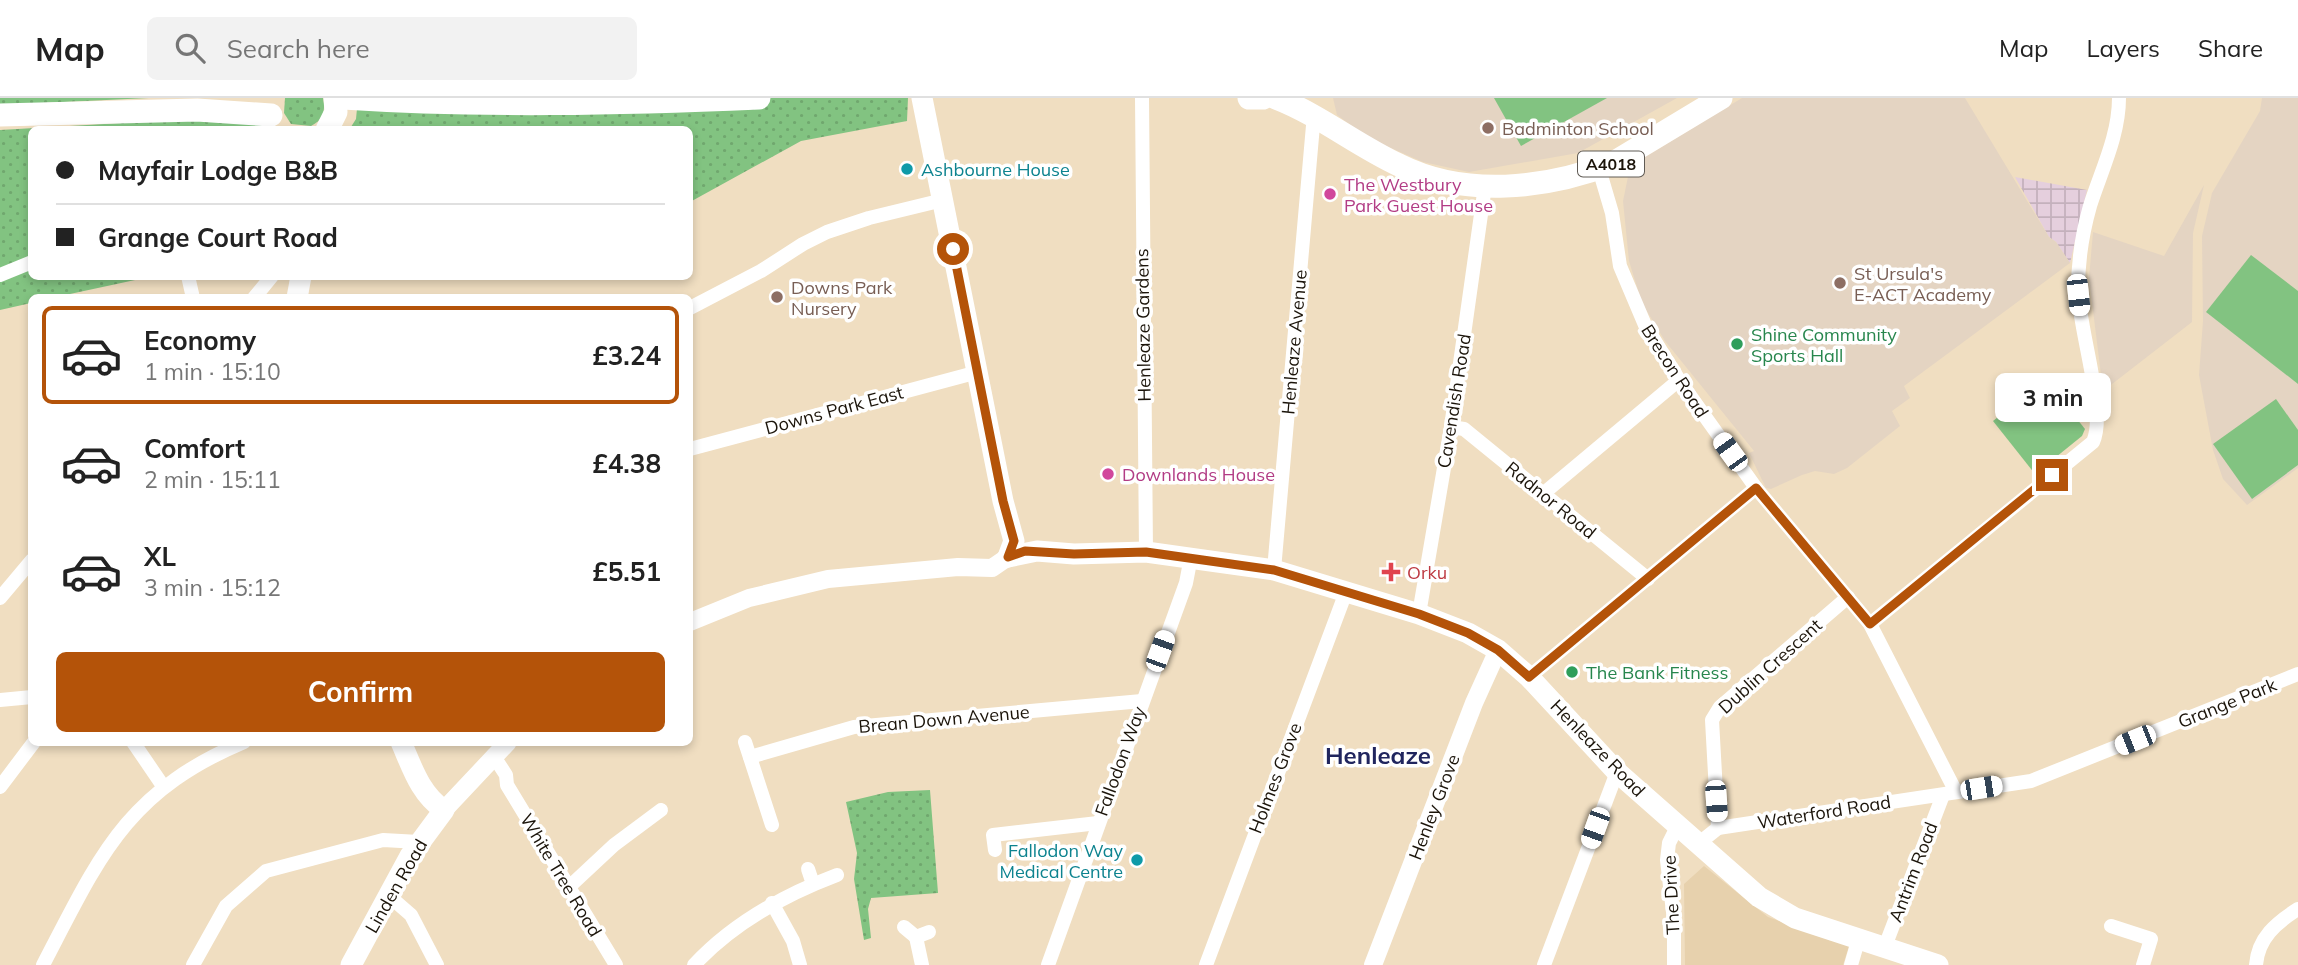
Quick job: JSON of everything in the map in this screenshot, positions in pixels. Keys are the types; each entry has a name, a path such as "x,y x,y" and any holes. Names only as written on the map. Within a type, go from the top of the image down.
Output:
{"main road":[{"path":"335,110 442,103 648,102 759,98"},
{"path":"922,98 1003,501 1000,533 1008,557"},
{"path":"1250,98 1263,98"},
{"name":"A4018","path":"1276,98 1311,108 1401,166 1432,178 1485,186 1541,183 1606,166 1721,98"},
{"path":"0,116 197,110 273,111"},
{"name":"Henleaze Road","path":"1008,557 1024,564 1074,554 1146,552 1274,570 1419,614 1468,633 1498,650 1529,677 1617,772 1677,827 1777,909 1858,941 1938,965"},
{"path":"403,746 423,790 432,802 444,810"},
{"name":"Linden Road","path":"351,965 419,842 444,810"}],"street":[{"name":"Henleaze Gardens","path":"1142,98 1146,552"},
{"path":"1870,624 2093,442 2098,420 2082,337 2078,266 2090,208 2115,130 2119,98"},
{"name":"Henleaze Avenue","path":"1274,570 1311,108"},
{"name":"Brecon Road","path":"1606,166 1620,266 1631,299 1679,380 1756,488 1870,624 1949,793"},
{"name":"Cavendish Road","path":"1419,614 1451,428 1485,186"},
{"path":"693,306 827,232 869,218 943,200"},
{"path":"0,275 28,264"},
{"path":"257,294 269,280"},
{"name":"Downs Park East","path":"693,448 978,372"},
{"path":"1544,493 1679,380"},
{"name":"Radnor Road","path":"1451,428 1464,429 1648,579"},
{"path":"1529,677 1581,630 1648,579 1756,488"},
{"path":"693,620 749,598 828,579 958,567 992,568 1008,557"},
{"name":"Fallodon Way","path":"1048,965 1186,583 1191,557"},
{"path":"0,598 28,566"},
{"name":"Holmes Grove","path":"1206,965 1346,592"},
{"name":"Dublin Crescent","path":"1718,828 1712,720 1720,707 1848,597"},
{"name":"Henley Grove","path":"1373,965 1474,703 1498,650"},
{"name":"Grange Park","path":"1949,793 2031,781 2298,674"},
{"path":"0,701 28,698"},
{"name":"Brean Down Avenue","path":"750,757 853,727 1142,701"},
{"path":"745,741 772,825"},
{"path":"0,787 31,746"},
{"path":"136,746 163,786"},
{"path":"43,965 89,877 118,831 163,786 214,754 234,746"},
{"path":"444,810 503,746"},
{"name":"White Tree Road","path":"493,755 506,775 507,785 616,965"},
{"name":"White Tree Road","path":"480,770 507,785"},
{"path":"1544,965 1617,772"},
{"name":"Waterford Road","path":"1718,828 1949,793"},
{"name":"Antrim Road","path":"1884,949 1949,793"},
{"path":"569,887 582,878 614,845 661,810"},
{"path":"995,850 993,835 1098,823"},
{"name":"The Drive","path":"1674,965 1674,921 1667,860 1669,842 1677,827"},
{"path":"1698,844 1718,828"},
{"path":"193,965 226,906 276,865 383,840 419,842"},
{"path":"808,869 813,884"},
{"path":"694,965 713,946 772,904 837,875"},
{"path":"388,895 411,915 437,965"},
{"path":"772,904 793,940 800,965"},
{"path":"2256,965 2258,952 2268,933 2298,909"},
{"path":"2111,926 2151,939 2143,965"},
{"path":"904,928 923,935 922,965"},
{"path":"1851,965 1858,941"}],"shaded area":[{"name":"Badminton School","path":"1333,98 1677,98 1578,153 1469,172 1423,162 1368,138 1337,115"},
{"name":"St Ursula's E-ACT Academy","path":"1742,98 1965,98 2049,237 2056,242 2070,263 1904,386 1910,398 1892,411 1900,426 1847,468 1834,474 1815,471 1771,489 1766,488 1749,453 1754,451 1665,341 1642,303 1629,261 1623,201 1629,172 1637,162"},
{"path":"2262,98 2298,98 2298,468 2247,505 2223,479 2213,450 2199,375 2203,321 2202,236 2212,193 2260,111"},
{"path":"2015,177 2087,190 2070,263 2056,242 2049,237"},
{"path":"2204,185 2193,233 2192,322 2103,391 2089,278 2093,232 2164,256"},
{"path":"1704,866 1768,917 1849,946 1843,965 1685,965 1684,884"}],"green space":[{"path":"0,98 149,98 0,105"},
{"path":"285,98 323,98 323,115 311,126 291,124 284,113"},
{"path":"358,98 908,98 907,121 801,141 693,200 693,126 352,126 356,119"},
{"path":"1494,98 1607,98 1521,146"},
{"path":"261,115 274,126 70,126"},
{"path":"28,128 28,280 135,280 70,294 28,294 28,304 0,310 0,130"},
{"path":"2251,255 2298,291 2298,384 2206,312"},
{"path":"2045,379 2085,429 2082,436 2035,474 1993,421"},
{"path":"2276,399 2298,430 2298,465 2252,499 2213,444"},
{"path":"930,790 938,893 871,898 868,909 871,938 864,940 854,879 857,853 846,802 888,792"}],"place":[{"name":"Badminton School","path":"1488,128"},
{"name":"Ashbourne House","path":"907,169"},
{"name":"The Westbury Park Guest House","path":"1330,194"},
{"name":"St Ursula's E-ACT Academy","path":"1840,283"},
{"name":"Downs Park Nursery","path":"777,297"},
{"name":"Shine Community Sports Hall","path":"1737,344"},
{"name":"Downlands House","path":"1108,474"},
{"name":"Orku","path":"1391,572"},
{"name":"The Bank Fitness","path":"1572,672"},
{"name":"Fallodon Way Medical Centre","path":"1137,860"}],"district":[{"name":"Henleaze","path":"1378,755"}],"route":[{"path":"953,249 1003,501 1014,541 1008,557 1025,551 1074,554 1146,552 1274,570 1419,614 1468,633 1498,650 1529,677 1581,630 1648,579 1756,488 1870,624 2052,475"}]}
